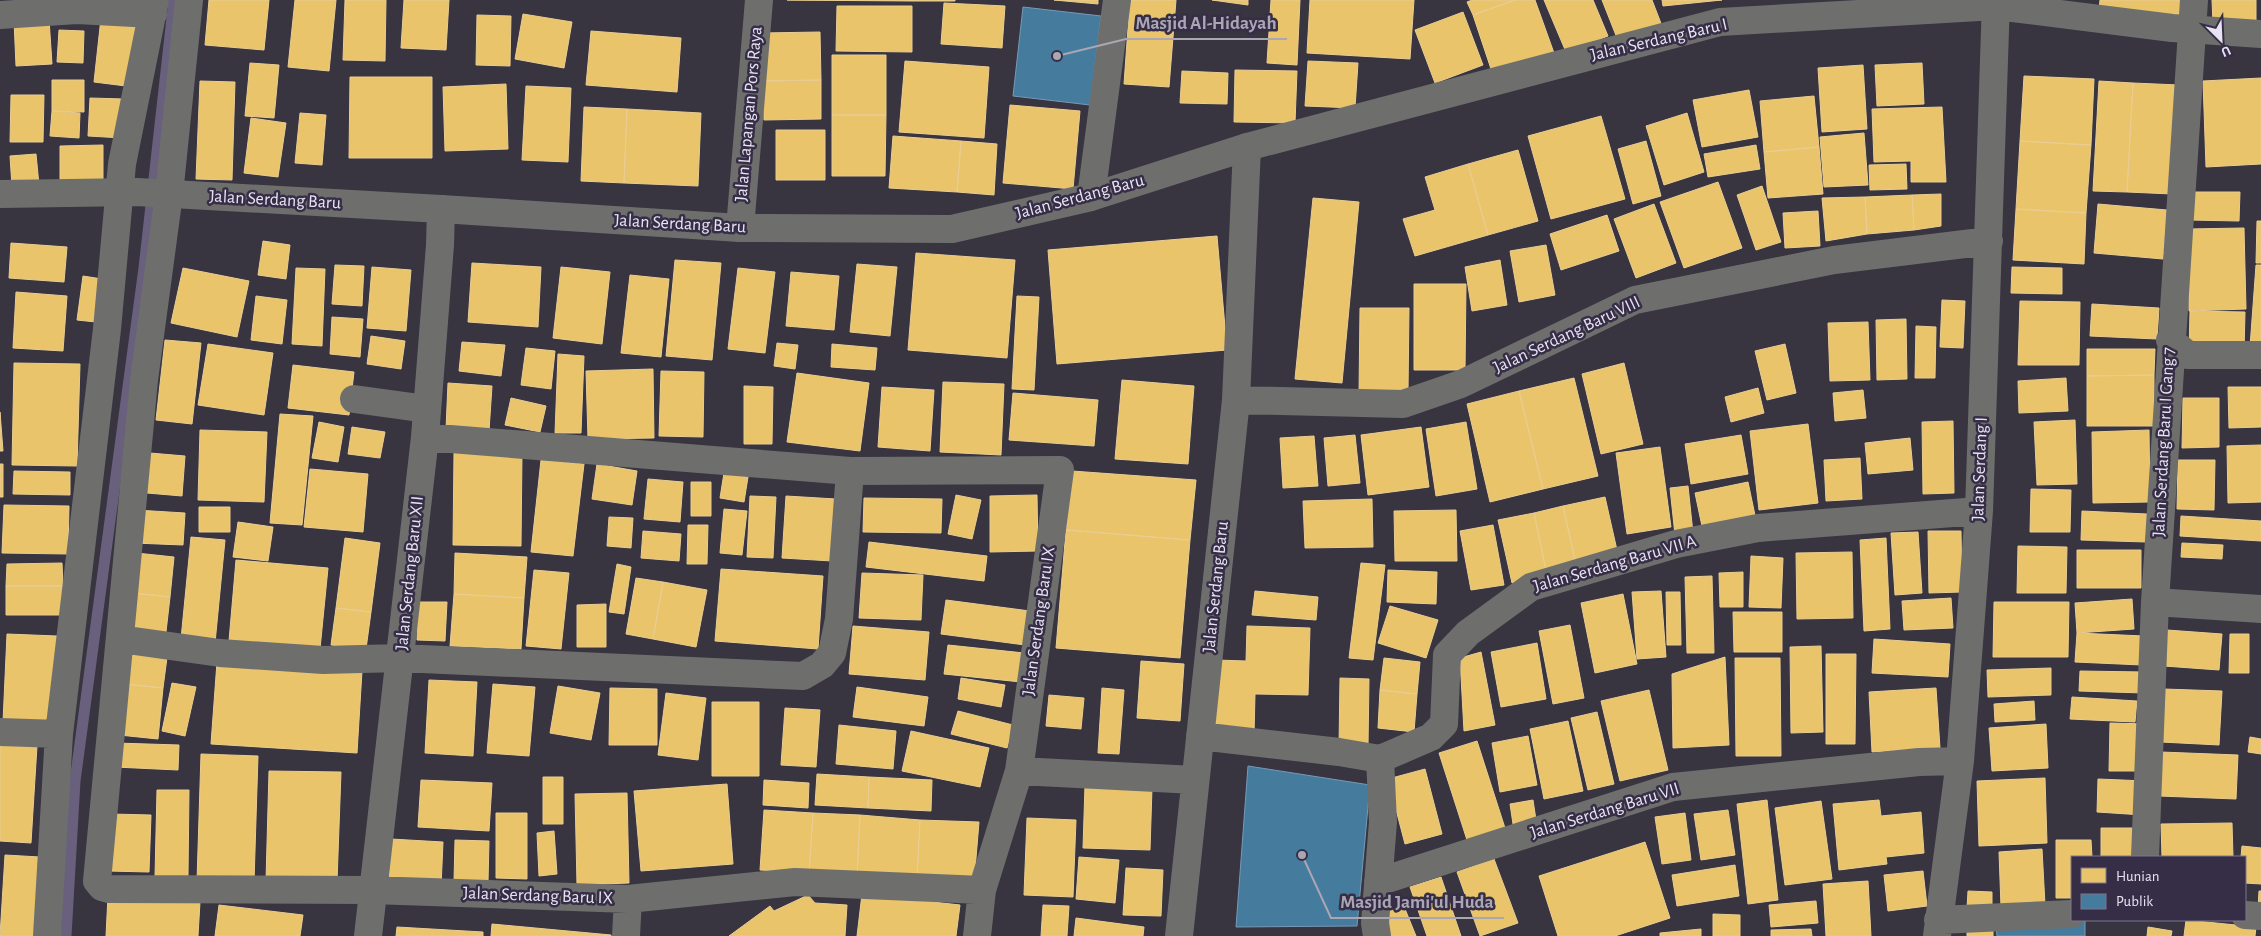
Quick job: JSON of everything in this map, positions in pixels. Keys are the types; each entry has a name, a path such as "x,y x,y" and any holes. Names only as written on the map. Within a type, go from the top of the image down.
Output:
{"street":[{"path":"47,936 59,734 107,329 147,194 189,0"},
{"name":"Jalan Lapangan Pors Raya","path":"740,228 759,0"},
{"path":"1091,197 1117,0"},
{"name":"Jalan Serdang Baru I Gang 7","path":"2145,856 2154,602 2194,0"},
{"name":"Jalan Serdang Baru I","path":"1247,147 1720,22 1996,3 2172,28 2261,34"},
{"name":"Jalan Serdang I","path":"1937,928 1960,761 1980,511 1996,3"},
{"path":"0,15 154,7 122,164 147,194 144,380 120,639 220,654 323,660 400,658 803,676 822,665 832,653 839,619 850,471 425,437"},
{"name":"Jalan Serdang Baru","path":"0,194 147,194 441,208 740,228 952,229 1091,197 1247,147 1236,400 1179,936"},
{"name":"Jalan Serdang Baru XII","path":"368,936 425,437 440,245 441,208"},
{"name":"Jalan Serdang Baru VIII","path":"1236,400 1403,404 1461,384 1635,300 1834,260 1989,241"},
{"path":"2170,340 2188,355 2261,355"},
{"path":"354,399 427,409"},
{"name":"Jalan Serdang Baru IX","path":"850,471 1060,470 1019,771 982,890 977,936"},
{"name":"Jalan Serdang Baru VII A","path":"1380,759 1430,737 1444,724 1447,655 1468,633 1531,587 1676,544 1758,528 1980,511"},
{"path":"2154,602 2261,609"},
{"name":"Jalan Serdang Baru IX","path":"120,639 97,881 102,887 109,889 372,890 628,899 795,882 982,890"},
{"path":"0,732 59,734"},
{"path":"1200,736 1339,752 1380,759 1383,822 1375,923 1377,936"},
{"name":"Jalan Serdang Baru VII","path":"1378,882 1673,787 1918,762 1960,761"},
{"path":"1019,771 1195,780"},
{"path":"626,936 628,899"},
{"path":"1937,928 2071,914"},
{"path":"2246,916 2261,916"}],"building: Hunian":[{"path":"209,0 269,0 264,50 205,45"},
{"path":"295,0 336,0 329,71 288,67"},
{"path":"345,0 386,0 385,61 343,60"},
{"path":"404,0 449,0 446,50 401,48"},
{"path":"787,0 912,0 912,1"},
{"path":"955,0 955,1 912,1"},
{"path":"1054,0 1098,0 1098,4"},
{"path":"1130,0 1176,0 1169,87 1124,84"},
{"path":"1212,0 1248,0 1248,5"},
{"path":"1271,0 1300,0 1297,65 1267,63"},
{"path":"1310,0 1414,0 1410,59 1307,53"},
{"path":"1472,0 1515,0 1473,15 1467,2"},
{"path":"1515,0 1535,0 1554,53 1493,75 1473,15"},
{"path":"1544,0 1593,0 1608,36 1566,52"},
{"path":"1602,0 1652,0 1662,26 1619,43"},
{"path":"1662,0 1722,0 1663,6"},
{"path":"2100,0 2182,0 2180,18 2099,10"},
{"path":"2212,0 2256,0 2256,24 2213,24"},
{"path":"944,3 1005,6 1002,48 941,44"},
{"path":"837,6 912,6 912,52 836,51"},
{"path":"1463,12 1483,65 1435,83 1415,30"},
{"path":"523,14 572,22 564,68 515,59"},
{"path":"477,15 511,16 510,66 476,65"},
{"path":"101,18 141,22 134,87 94,82"},
{"path":"49,19 52,64 16,66 14,20"},
{"path":"59,30 84,31 83,63 57,62"},
{"path":"591,31 681,38 677,92 586,85"},
{"path":"820,32 821,80 763,81 762,33"},
{"path":"832,55 886,55 886,115 832,115"},
{"path":"905,61 989,67 984,138 899,132"},
{"path":"1308,61 1358,63 1355,108 1305,106"},
{"path":"250,63 279,65 274,118 245,116"},
{"path":"1922,63 1924,104 1877,106 1875,65"},
{"path":"1863,65 1867,129 1822,132 1818,68"},
{"path":"1235,70 1297,71 1295,123 1234,122"},
{"path":"1182,71 1228,73 1227,104 1180,103"},
{"path":"2024,76 2094,79 2091,145 2020,141"},
{"path":"350,77 432,77 432,158 349,158"},
{"path":"2261,78 2261,164 2206,167 2203,81"},
{"path":"52,80 84,80 84,112 52,111"},
{"path":"821,80 821,119 764,120 763,81"},
{"path":"200,81 235,82 232,180 196,179"},
{"path":"2099,81 2133,83 2127,192 2093,191"},
{"path":"2133,83 2179,85 2172,194 2127,192"},
{"path":"506,84 508,149 445,151 443,87"},
{"path":"526,86 571,88 568,162 522,160"},
{"path":"1749,90 1758,137 1702,147 1693,100"},
{"path":"11,95 44,95 43,142 10,142"},
{"path":"1814,96 1819,147 1764,152 1760,101"},
{"path":"90,98 124,99 123,138 88,136"},
{"path":"1010,105 1080,111 1073,189 1003,183"},
{"path":"584,107 627,109 624,183 581,181"},
{"path":"1942,107 1946,182 1911,182 1911,161 1874,162 1872,109"},
{"path":"627,109 701,113 698,186 624,183"},
{"path":"52,111 80,113 79,138 50,136"},
{"path":"300,113 326,115 322,165 295,163"},
{"path":"1687,113 1704,172 1664,185 1646,126"},
{"path":"832,115 886,115 885,176 832,176"},
{"path":"1601,116 1625,199 1551,219 1528,136"},
{"path":"251,118 286,123 278,177 244,173"},
{"path":"776,130 825,130 825,180 776,180"},
{"path":"1864,133 1868,185 1824,187 1820,137"},
{"path":"893,136 961,141 957,192 889,188"},
{"path":"961,141 997,144 994,195 957,192"},
{"path":"1646,141 1661,196 1633,204 1618,149"},
{"path":"2020,141 2091,145 2086,213 2016,209"},
{"path":"103,145 103,183 60,183 60,146"},
{"path":"1756,145 1760,169 1708,177 1704,154"},
{"path":"1819,147 1823,194 1768,198 1764,152"},
{"path":"1518,150 1538,221 1488,235 1468,164"},
{"path":"36,154 39,185 12,187 10,156"},
{"path":"1468,164 1488,235 1415,256 1403,219 1435,210 1425,177"},
{"path":"1906,164 1907,189 1870,190 1869,165"},
{"path":"1718,182 1742,248 1684,268 1660,202"},
{"path":"1762,186 1781,242 1756,250 1737,195"},
{"path":"2189,192 2240,192 2239,221 2189,220"},
{"path":"1941,194 1941,226 1914,230 1912,195"},
{"path":"1912,195 1914,230 1867,234 1865,197"},
{"path":"1865,197 1867,234 1826,241 1822,198"},
{"path":"1313,198 1359,202 1342,383 1295,379"},
{"path":"1654,204 1676,263 1636,278 1614,219"},
{"path":"2098,204 2167,210 2163,259 2094,253"},
{"path":"2016,209 2086,213 2084,264 2013,260"},
{"path":"1818,211 1820,246 1785,248 1783,213"},
{"path":"1607,215 1619,251 1561,270 1550,234"},
{"path":"2257,221 2261,221 2261,263 2256,263"},
{"path":"2244,228 2246,309 2189,311 2188,229"},
{"path":"1217,236 1227,350 1057,364 1048,250"},
{"path":"263,241 290,245 286,279 258,275"},
{"path":"11,243 67,247 64,282 9,278"},
{"path":"1546,245 1555,295 1519,302 1510,251"},
{"path":"916,253 1015,260 1007,358 908,350"},
{"path":"675,260 721,263 712,360 666,356"},
{"path":"1500,260 1507,305 1472,311 1465,267"},
{"path":"472,263 541,267 538,327 468,322"},
{"path":"857,264 897,267 890,336 850,332"},
{"path":"335,265 364,266 362,306 332,304"},
{"path":"2256,265 2261,265 2261,348 2250,347"},
{"path":"372,267 411,270 406,331 367,328"},
{"path":"561,267 610,272 602,344 553,338"},
{"path":"2012,267 2062,268 2062,294 2011,293"},
{"path":"183,268 249,281 237,337 171,323"},
{"path":"296,268 325,269 322,346 292,344"},
{"path":"738,268 775,272 765,353 728,349"},
{"path":"791,272 839,276 834,330 786,326"},
{"path":"630,275 669,279 661,357 621,353"},
{"path":"83,276 102,279 96,322 77,320"},
{"path":"1414,284 1466,284 1465,370 1414,370"},
{"path":"16,292 67,296 63,351 13,348"},
{"path":"256,296 287,300 282,344 251,340"},
{"path":"1017,296 1039,297 1034,390 1012,389"},
{"path":"1942,300 1965,301 1963,348 1940,347"},
{"path":"2020,301 2080,302 2079,365 2018,365"},
{"path":"2092,304 2159,308 2157,339 2090,336"},
{"path":"1360,308 1409,308 1408,392 1359,393"},
{"path":"2190,311 2245,312 2244,352 2189,352"},
{"path":"332,317 363,319 360,357 330,354"},
{"path":"1906,319 1907,379 1877,380 1876,320"},
{"path":"1868,322 1870,380 1830,381 1828,323"},
{"path":"1916,326 1936,327 1935,378 1915,378"},
{"path":"371,336 405,341 401,369 367,364"},
{"path":"165,340 201,343 192,424 156,420"},
{"path":"462,342 505,345 501,376 459,371"},
{"path":"777,343 798,345 795,369 774,366"},
{"path":"208,344 273,353 264,415 198,405"},
{"path":"832,344 877,348 875,370 831,367"},
{"path":"1785,344 1796,393 1767,400 1755,351"},
{"path":"526,348 555,351 551,389 521,385"},
{"path":"2087,349 2155,349 2154,375 2087,376"},
{"path":"558,354 584,356 581,433 555,433"},
{"path":"14,363 80,364 77,466 12,465"},
{"path":"1624,363 1643,444 1601,454 1582,374"},
{"path":"293,365 354,372 349,415 288,408"},
{"path":"653,369 654,438 588,439 586,371"},
{"path":"661,371 704,372 703,437 659,436"},
{"path":"797,373 869,383 860,451 787,442"},
{"path":"2154,375 2154,426 2087,426 2087,376"},
{"path":"1574,378 1598,476 1543,489 1519,391"},
{"path":"2066,378 2068,411 2019,413 2018,381"},
{"path":"1122,380 1194,386 1188,464 1115,459"},
{"path":"943,382 1004,384 1001,455 940,452"},
{"path":"448,383 492,386 489,431 446,429"},
{"path":"744,386 773,387 772,444 744,444"},
{"path":"882,387 934,390 930,451 878,447"},
{"path":"2228,387 2261,387 2261,427 2229,428"},
{"path":"1758,388 1764,413 1731,422 1725,397"},
{"path":"1863,390 1866,418 1835,421 1833,393"},
{"path":"1519,391 1543,489 1490,502 1467,404"},
{"path":"1013,393 1098,400 1094,446 1009,440"},
{"path":"511,398 546,406 540,432 505,425"},
{"path":"2183,398 2219,398 2219,447 2182,448"},
{"path":"0,412 3,451 0,451"},
{"path":"280,414 313,416 302,525 270,523"},
{"path":"2075,420 2077,484 2037,485 2034,422"},
{"path":"1953,421 1954,493 1923,494 1922,422"},
{"path":"319,422 344,427 338,462 312,458"},
{"path":"1466,422 1477,489 1436,496 1426,429"},
{"path":"1808,424 1818,503 1759,510 1750,431"},
{"path":"352,427 385,432 380,458 348,454"},
{"path":"1421,427 1429,487 1368,495 1361,435"},
{"path":"200,430 267,432 264,502 198,500"},
{"path":"2149,430 2150,502 2093,503 2092,432"},
{"path":"1355,435 1360,483 1328,486 1324,438"},
{"path":"1741,435 1748,474 1691,484 1685,444"},
{"path":"1314,436 1318,486 1283,488 1280,438"},
{"path":"1910,438 1913,470 1868,474 1865,443"},
{"path":"2261,445 2261,502 2228,503 2227,446"},
{"path":"1660,447 1671,527 1627,534 1616,453"},
{"path":"150,453 185,456 182,496 147,493"},
{"path":"454,453 522,453 521,546 453,545"},
{"path":"1860,458 1862,499 1826,501 1824,460"},
{"path":"541,460 584,464 573,556 531,552"},
{"path":"2178,460 2215,460 2214,510 2177,509"},
{"path":"0,464 3,464 3,497 0,497"},
{"path":"597,464 637,471 632,505 592,499"},
{"path":"310,469 368,474 363,532 304,527"},
{"path":"14,471 70,472 70,495 13,494"},
{"path":"1072,471 1196,480 1190,540 1066,530"},
{"path":"724,473 748,477 744,502 720,498"},
{"path":"648,479 683,482 680,522 644,519"},
{"path":"691,482 711,482 711,516 691,516"},
{"path":"1748,482 1756,520 1703,531 1695,493"},
{"path":"1688,486 1693,533 1675,535 1670,488"},
{"path":"2031,489 2071,490 2070,532 2030,532"},
{"path":"956,495 981,500 972,539 948,534"},
{"path":"1037,495 1038,551 990,552 990,496"},
{"path":"750,496 776,497 773,558 747,557"},
{"path":"786,496 836,499 832,561 782,558"},
{"path":"1605,497 1619,559 1577,569 1563,506"},
{"path":"864,498 942,499 941,533 863,532"},
{"path":"1372,499 1373,547 1305,548 1303,501"},
{"path":"4,505 69,506 68,554 2,553"},
{"path":"1563,506 1577,569 1547,575 1534,513"},
{"path":"199,507 230,507 230,532 199,532"},
{"path":"724,509 747,511 742,555 720,553"},
{"path":"136,510 185,513 183,545 134,543"},
{"path":"1456,510 1457,561 1395,561 1394,511"},
{"path":"2082,511 2147,514 2146,542 2081,540"},
{"path":"1534,513 1547,575 1512,583 1498,520"},
{"path":"2181,516 2261,521 2261,541 2180,536"},
{"path":"609,517 633,518 631,548 607,546"},
{"path":"238,522 273,527 268,561 233,557"},
{"path":"688,525 708,525 707,564 687,564"},
{"path":"1493,525 1504,585 1471,590 1460,531"},
{"path":"1066,530 1190,540 1180,658 1056,648"},
{"path":"643,531 681,534 679,561 641,558"},
{"path":"1928,531 1961,531 1962,592 1929,593"},
{"path":"1918,532 1922,593 1895,595 1891,533"},
{"path":"191,537 225,540 215,643 181,639"},
{"path":"345,538 380,543 371,612 336,608"},
{"path":"1886,538 1890,629 1864,631 1860,540"},
{"path":"869,542 987,556 984,581 866,567"},
{"path":"2182,543 2223,545 2222,559 2181,557"},
{"path":"2018,546 2067,547 2066,593 2017,593"},
{"path":"2077,550 2141,550 2141,588 2077,588"},
{"path":"1852,552 1853,618 1797,619 1796,553"},
{"path":"136,553 174,557 170,597 133,593"},
{"path":"455,553 527,557 524,598 454,594"},
{"path":"1751,556 1783,558 1781,608 1749,607"},
{"path":"236,560 328,568 320,649 229,641"},
{"path":"62,563 63,586 6,586 7,564"},
{"path":"1361,563 1385,565 1373,660 1349,658"},
{"path":"617,564 631,567 624,614 609,612"},
{"path":"721,569 823,576 818,649 715,641"},
{"path":"534,570 569,573 561,649 526,646"},
{"path":"1388,570 1437,572 1436,604 1387,602"},
{"path":"1743,572 1743,607 1720,607 1719,573"},
{"path":"862,573 923,575 921,620 859,618"},
{"path":"1712,576 1714,653 1687,653 1685,577"},
{"path":"636,578 663,582 653,639 626,634"},
{"path":"663,582 707,590 696,647 653,639"},
{"path":"6,586 63,586 62,615 6,615"},
{"path":"1255,591 1318,597 1316,620 1252,615"},
{"path":"1661,591 1666,657 1637,659 1632,592"},
{"path":"1666,592 1680,592 1681,645 1667,645"},
{"path":"133,593 170,597 166,632 129,629"},
{"path":"454,594 524,598 521,649 450,646"},
{"path":"1623,594 1637,664 1595,673 1581,603"},
{"path":"1951,598 1953,628 1904,630 1902,601"},
{"path":"2132,599 2134,629 2077,633 2075,603"},
{"path":"946,600 1030,611 1025,645 941,634"},
{"path":"418,602 447,602 445,641 417,640"},
{"path":"1994,602 2069,602 2068,657 1993,657"},
{"path":"606,604 606,647 577,647 577,605"},
{"path":"1390,606 1438,620 1426,658 1378,643"},
{"path":"336,608 371,612 366,649 331,645"},
{"path":"1733,612 1782,612 1782,652 1734,652"},
{"path":"1570,625 1584,698 1553,704 1539,631"},
{"path":"853,626 929,632 925,680 849,674"},
{"path":"1247,626 1310,628 1308,695 1255,694 1254,735 1214,734 1216,660 1246,661"},
{"path":"2167,630 2222,634 2219,670 2164,666"},
{"path":"2077,633 2144,636 2142,665 2075,662"},
{"path":"7,634 57,636 53,725 3,722"},
{"path":"2230,634 2249,634 2249,673 2229,673"},
{"path":"1874,639 1950,644 1948,677 1872,673"},
{"path":"1537,643 1546,699 1501,707 1491,652"},
{"path":"948,645 1024,653 1021,682 944,674"},
{"path":"128,646 168,650 163,688 124,684"},
{"path":"1821,646 1823,732 1791,733 1790,647"},
{"path":"1481,652 1495,725 1464,731 1460,658"},
{"path":"1826,654 1856,654 1855,744 1826,744"},
{"path":"1725,657 1729,745 1673,748 1672,674"},
{"path":"1384,658 1420,662 1417,694 1380,690"},
{"path":"1735,658 1780,658 1781,756 1736,756"},
{"path":"1141,661 1184,664 1180,721 1137,718"},
{"path":"217,662 362,671 357,753 211,744"},
{"path":"2051,668 2051,695 1988,697 1987,670"},
{"path":"2080,671 2144,672 2144,693 2079,691"},
{"path":"961,678 1005,685 1001,707 958,699"},
{"path":"1340,678 1369,679 1368,746 1339,746"},
{"path":"429,680 477,682 473,756 425,753"},
{"path":"172,683 196,687 185,736 162,731"},
{"path":"124,684 163,688 158,739 119,735"},
{"path":"493,684 535,687 529,756 487,753"},
{"path":"558,686 600,693 591,740 550,733"},
{"path":"857,687 928,697 924,726 853,717"},
{"path":"610,688 657,689 657,745 609,745"},
{"path":"1102,688 1124,690 1119,754 1098,753"},
{"path":"1936,688 1940,748 1872,752 1869,692"},
{"path":"2164,689 2222,691 2219,745 2161,742"},
{"path":"1380,690 1417,694 1414,732 1378,728"},
{"path":"1649,690 1668,770 1620,781 1601,701"},
{"path":"666,693 706,698 698,760 658,755"},
{"path":"1049,695 1084,698 1081,729 1046,726"},
{"path":"2072,697 2137,701 2135,722 2070,719"},
{"path":"2034,701 2035,720 1995,722 1994,704"},
{"path":"712,702 759,702 759,776 712,776"},
{"path":"785,708 820,710 816,767 781,765"},
{"path":"958,711 1013,725 1007,748 951,734"},
{"path":"1597,712 1614,784 1588,790 1571,718"},
{"path":"1568,721 1583,791 1544,799 1530,729"},
{"path":"2110,723 2146,724 2144,771 2109,771"},
{"path":"2046,724 2048,768 1992,771 1989,728"},
{"path":"839,725 896,731 893,769 836,764"},
{"path":"911,731 989,748 980,787 902,771"},
{"path":"1528,736 1537,785 1500,792 1492,743"},
{"path":"2250,737 2261,739 2261,754 2248,752"},
{"path":"1477,741 1505,828 1467,840 1439,753"},
{"path":"0,743 37,746 31,843 0,841"},
{"path":"116,743 179,745 178,770 115,767"},
{"path":"2161,752 2238,755 2236,799 2159,796"},
{"path":"201,754 258,756 254,882 197,881"},
{"path":"1425,769 1442,834 1405,844 1388,779"},
{"path":"269,771 341,772 337,882 266,880"},
{"path":"817,774 869,777 868,808 815,805"},
{"path":"543,777 563,777 563,824 543,824"},
{"path":"869,777 932,780 931,811 868,808"},
{"path":"2045,778 2047,843 1979,846 1977,781"},
{"path":"2098,779 2146,781 2143,815 2097,812"},
{"path":"421,780 492,783 489,831 418,827"},
{"path":"764,780 809,783 808,808 763,805"},
{"path":"727,784 733,864 641,871 634,791"},
{"path":"1085,785 1152,788 1150,850 1083,848"},
{"path":"157,790 189,790 188,876 155,876"},
{"path":"627,793 629,883 577,885 575,794"},
{"path":"1533,800 1536,820 1513,824 1510,804"},
{"path":"1767,800 1778,900 1748,904 1737,804"},
{"path":"1879,800 1881,816 1921,812 1924,853 1886,857 1887,864 1839,870 1833,804"},
{"path":"1821,801 1832,879 1785,885 1775,808"},
{"path":"764,810 813,813 809,873 760,870"},
{"path":"1728,810 1735,855 1701,860 1694,814"},
{"path":"496,813 527,813 527,879 496,878"},
{"path":"813,813 860,815 857,876 809,873"},
{"path":"1685,813 1691,860 1662,864 1655,817"},
{"path":"111,814 151,815 149,872 108,871"},
{"path":"860,815 920,820 917,879 857,876"},
{"path":"1027,818 1076,820 1073,897 1024,895"},
{"path":"920,820 979,822 974,882 917,879"},
{"path":"2232,823 2233,856 2162,856 2161,824"},
{"path":"2101,828 2140,828 2140,856 2101,856"},
{"path":"554,831 557,874 539,876 537,833"},
{"path":"391,839 443,842 441,887 389,884"},
{"path":"455,840 489,841 488,882 454,881"},
{"path":"2056,840 2091,840 2092,856 2071,856 2071,898 2056,898"},
{"path":"1645,842 1670,918 1615,936 1558,936 1539,876"},
{"path":"2242,846 2261,848 2261,884 2246,883 2246,856 2241,856"},
{"path":"2042,849 2045,905 2001,907 1999,852"},
{"path":"5,855 40,857 36,936 0,936"},
{"path":"1079,857 1119,860 1115,903 1076,899"},
{"path":"1494,859 1518,923 1480,936 1457,872"},
{"path":"1735,865 1739,896 1677,906 1672,875"},
{"path":"1126,868 1163,870 1161,916 1123,915"},
{"path":"1923,871 1927,906 1888,911 1884,875"},
{"path":"1441,877 1461,936 1427,936 1410,887"},
{"path":"1868,881 1871,936 1826,936 1823,884"},
{"path":"1968,891 1992,892 1992,909 1967,908"},
{"path":"2259,891 2261,891 2261,908 2258,908"},
{"path":"862,894 960,905 956,936 857,936"},
{"path":"808,895 815,903 847,905 845,936 729,936 770,906 774,911"},
{"path":"108,896 200,902 198,936 106,936"},
{"path":"1816,901 1818,923 1771,927 1769,905"},
{"path":"1403,904 1416,936 1390,936 1380,913"},
{"path":"219,905 303,915 300,936 215,936"},
{"path":"1043,905 1069,906 1067,936 1041,936"},
{"path":"1713,914 1740,915 1740,936 1713,936"},
{"path":"1076,918 1144,927 1143,936 1074,936"},
{"path":"2186,921 2256,927 2255,936 2184,936"},
{"path":"492,924 611,935 611,936 491,936"},
{"path":"1993,925 1993,936 1967,936 1967,927"},
{"path":"397,927 483,932 483,936 396,936"},
{"path":"2148,927 2172,931 2171,936 2147,936"},
{"path":"1701,929 1701,936 1660,936 1660,933"},
{"path":"1811,929 1812,936 1771,936 1771,930"}],"building: Publik":[{"path":"1023,7 1101,16 1090,105 1013,96"},
{"path":"1248,766 1370,785 1357,926 1236,927"},
{"path":"2085,921 2085,936 1997,936 1996,926"}],"waterway":[{"path":"66,936 75,781 144,268 174,0"}],"place":[{"name":"Masjid Al-Hidayah","path":"1057,56"},
{"name":"Masjid Jami'ul Huda","path":"1302,855"}]}
